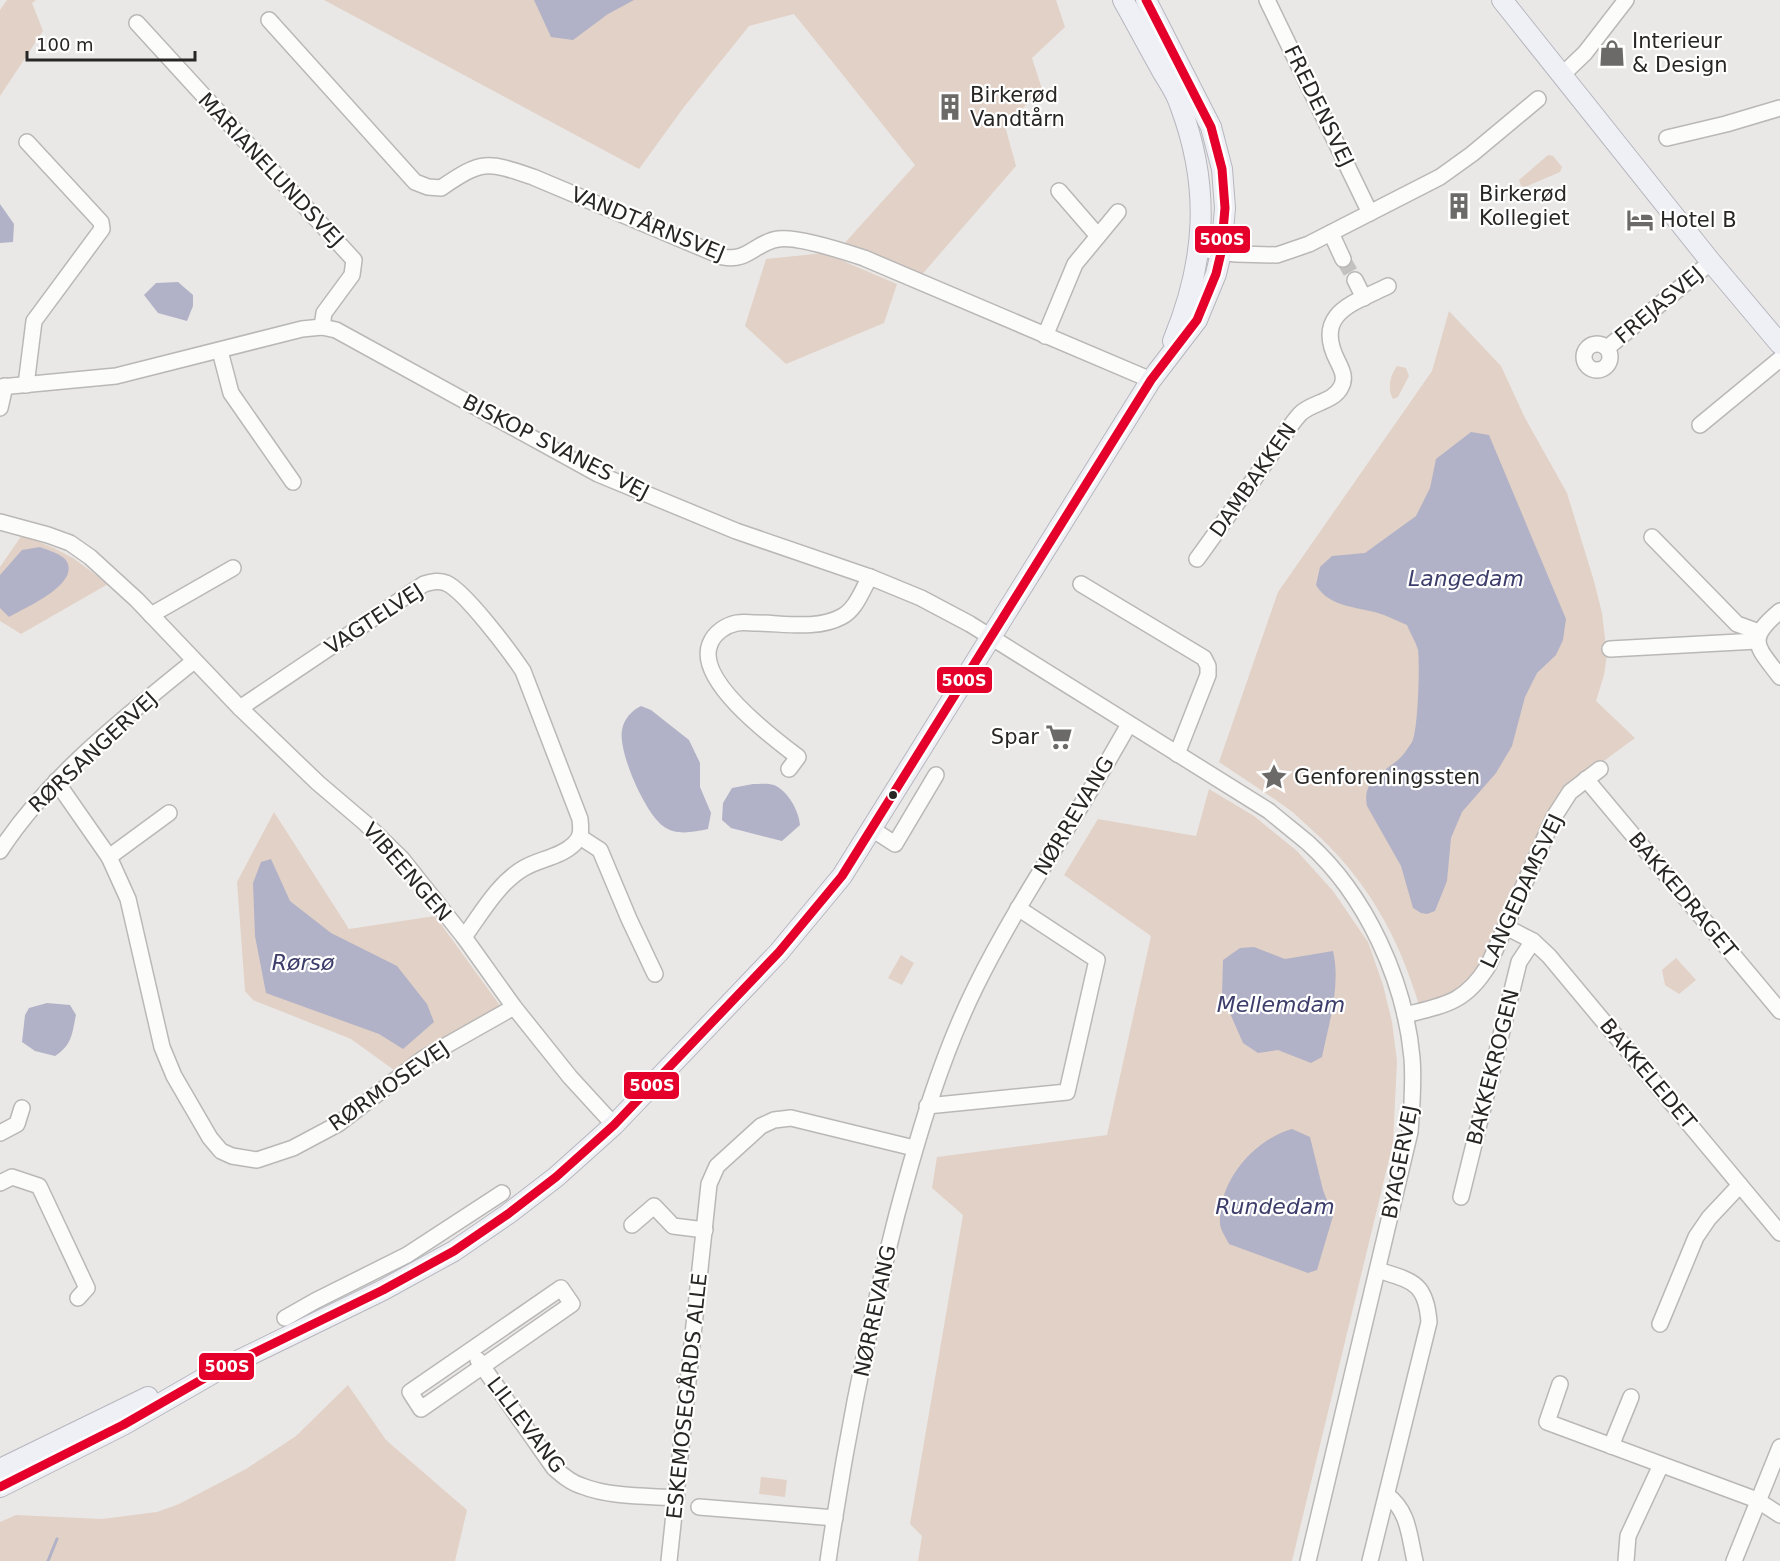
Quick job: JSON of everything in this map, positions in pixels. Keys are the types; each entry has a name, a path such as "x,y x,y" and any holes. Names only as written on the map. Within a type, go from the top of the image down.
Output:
{"main road":[{"path":"1123,0 1180,104 1199,167 1202,220 1200,249 1184,315 1164,363"},
{"path":"0,1487 123,1425 320,1310 383,1290 463,1245 508,1214 556,1177 614,1125 778,952 842,876 1151,380 1197,320 1216,274 1221,253 1225,198 1222,169 1211,127 1146,0"},
{"path":"1502,0 1711,262 1780,344"},
{"path":"0,1469 175,1384 215,1372"}],"street":[{"name":"FREDENSVEJ","path":"1267,0 1370,213"},
{"path":"1562,75 1585,53 1626,0"},
{"name":"VANDTÅRNSVEJ","path":"269,20 415,182 428,187 441,188 468,170 482,165 501,166 533,177 723,257 732,259 742,257 779,239 789,239 838,250 864,258 1151,380"},
{"name":"MARIANELUNDSVEJ","path":"137,23 354,260 352,275 324,313 322,327"},
{"path":"1200,249 1253,256 1277,255 1331,233 1440,177 1472,154 1538,99"},
{"path":"1667,138 1780,108"},
{"path":"26,385 34,321 102,229 101,222 27,142"},
{"path":"1059,192 1098,236"},
{"path":"1045,336 1075,264 1118,212"},
{"path":"1331,233 1343,259"},
{"name":"FREJASVEJ","path":"1607,348 1711,262"},
{"path":"1355,280 1364,298"},
{"name":"DAMBAKKEN","path":"1197,560 1301,412 1337,394 1342,387 1343,371 1328,338 1329,328 1334,318 1342,311 1388,286"},
{"name":"BISKOP SVANES VEJ","path":"2,387 116,376 302,329 322,327 336,330 598,474 736,531 870,577 921,598 990,637"},
{"path":"220,351 231,393 293,482"},
{"path":"1700,425 1780,359"},
{"path":"0,408 2,387"},
{"name":"VIBEENGEN","path":"0,522 70,543 90,557 151,615 240,708 402,859 514,1007 570,1077 614,1125"},
{"path":"1652,537 1737,624 1758,637"},
{"path":"151,615 233,568"},
{"path":"789,769 798,757 743,712 711,669 707,658 712,638 723,628 738,622 816,624 830,622 851,610 870,577"},
{"name":"VAGTELVEJ","path":"240,708 424,584 445,582 454,587 510,651 523,671 580,819 580,837"},
{"path":"1081,584 1204,658 1208,666 1208,675 1177,754"},
{"path":"1780,611 1764,624 1758,637 1760,651 1780,677"},
{"name":"BYAGERVEJ","path":"990,637 1269,811 1309,844 1337,876 1378,938 1393,973 1405,1015 1412,1058 1413,1094 1410,1132 1308,1561"},
{"path":"1610,650 1758,637"},
{"name":"RØRSANGERVEJ","path":"0,851 19,822 56,781 148,698 194,661"},
{"name":"NØRREVANG","path":"828,1561 866,1351 886,1256 927,1106 950,1044 975,987 1018,908 1129,724"},
{"name":"LANGEDAMSVEJ","path":"1405,1015 1445,1005 1464,996 1477,984 1506,927 1554,817 1570,792 1600,769"},
{"path":"872,829 895,844 936,775"},
{"name":"BAKKEDRAGET","path":"1586,779 1780,1011"},
{"name":"RØRMOSEVEJ","path":"56,781 109,857 129,899 162,1047 174,1076 210,1138 221,1151 232,1156 257,1160 293,1148 339,1124 424,1058 514,1007"},
{"path":"109,857 169,813"},
{"path":"464,938 511,878 525,868 568,849 580,837 600,850 655,974"},
{"path":"927,1106 1067,1092 1097,960 1018,908"},
{"name":"BAKKELEDET","path":"1506,927 1533,941 1549,956 1780,1233"},
{"name":"BAKKEKROGEN","path":"1461,1197 1519,962 1533,941"},
{"path":"0,1133 16,1124 22,1107"},
{"name":"ESKEMOSEGÅRDS ALLE","path":"669,1561 709,1184 717,1166 760,1126 774,1120 791,1118 914,1148"},
{"path":"0,1183 12,1177 39,1186 87,1288 78,1298"},
{"path":"1660,1324 1696,1237 1709,1218 1740,1185"},
{"path":"285,1318 320,1310 502,1193"},
{"path":"633,1226 654,1206 673,1226 705,1230"},
{"path":"1370,1561 1429,1322 1428,1305 1423,1293 1411,1281 1378,1270"},
{"name":"LILLEVANG","path":"561,1288 572,1304 482,1366 421,1409 410,1392 561,1288"},
{"name":"LILLEVANG","path":"471,1350 554,1468 566,1478 580,1486 597,1491 677,1498"},
{"path":"1560,1384 1546,1422 1757,1500 1780,1515"},
{"path":"1611,1446 1630,1397"},
{"path":"1734,1561 1780,1447"},
{"path":"1626,1561 1628,1536 1661,1465"},
{"path":"1387,1495 1398,1503 1403,1512 1415,1561"},
{"path":"699,1508 835,1518"}],"shaded area":[{"path":"7,0 36,0 32,3 43,31 0,96 0,10"},
{"path":"324,0 1056,0 1065,27 1032,58 1042,89 1005,126 1016,166 919,278 843,245 915,165 794,14 749,26 684,107 639,169"},
{"path":"1548,155 1553,156 1562,167 1560,172 1525,187 1521,186 1519,180"},
{"path":"824,253 897,284 884,323 786,364 745,326 766,259"},
{"path":"1449,311 1501,366 1525,418 1567,493 1602,613 1607,655 1596,701 1635,738 1574,783 1483,964 1466,983 1447,998 1419,1005 1411,979 1390,931 1378,909 1348,867 1293,813 1219,762 1278,592 1432,371"},
{"path":"1397,366 1406,368 1409,376 1398,397 1393,399 1390,382"},
{"path":"22,535 73,558 108,584 21,634 0,621 0,567"},
{"path":"1209,789 1254,816 1297,851 1333,891 1368,942 1383,985 1392,1022 1397,1061 1393,1143 1292,1561 918,1561 922,1536 910,1524 963,1215 932,1188 937,1157 1107,1135 1151,936 1064,875 1098,819 1196,836"},
{"path":"274,812 349,929 435,916 501,1007 434,1043 394,1070 351,1039 253,1000 245,991 237,882"},
{"path":"901,955 914,963 902,985 888,978"},
{"path":"1676,958 1696,980 1679,994 1665,985 1662,970"},
{"path":"348,1385 386,1440 467,1510 455,1561 0,1561 0,1522 16,1515 102,1519 157,1512 179,1504 246,1469 296,1436"},
{"path":"761,1477 787,1480 785,1497 759,1494"}],"water":[{"path":"534,0 634,0 608,14 573,40 551,37"},
{"path":"0,204 14,224 13,242 0,243"},
{"path":"178,282 193,295 193,306 187,321 158,313 144,295 156,283"},
{"name":"Langedam","path":"1471,432 1489,435 1566,619 1563,640 1556,655 1537,673 1525,697 1512,746 1496,773 1462,812 1451,838 1447,881 1435,911 1427,914 1413,908 1401,866 1367,806 1366,797 1367,790 1374,779 1400,758 1412,742 1418,698 1417,647 1407,625 1375,612 1337,603 1322,593 1316,585 1320,567 1332,556 1365,553 1416,516 1430,488 1436,459"},
{"path":"40,547 65,559 69,568 66,577 50,594 9,617 0,608 0,575 22,550"},
{"path":"641,706 651,710 689,740 700,763 700,787 711,813 708,829 673,831 663,826 648,809 628,767 622,740 622,730 626,719"},
{"path":"753,784 772,784 779,788 795,808 800,825 782,841 731,828 722,820 723,803 732,788"},
{"name":"Rørsø","path":"271,859 290,901 331,933 397,966 427,1004 434,1022 403,1049 379,1034 266,993 255,936 253,883 261,862"},
{"name":"Mellemdam","path":"1254,947 1285,959 1333,951 1335,991 1322,1057 1311,1063 1278,1050 1258,1053 1243,1043 1222,995 1223,960 1240,948"},
{"path":"47,1003 70,1005 76,1015 68,1043 55,1056 35,1051 22,1042 25,1015 29,1008"},
{"name":"Rundedam","path":"1292,1129 1310,1137 1323,1190 1333,1216 1317,1270 1308,1273 1229,1244 1220,1226 1225,1193 1241,1165 1264,1143"}],"waterway":[{"path":"48,1561 57,1539"}],"tunnel":[{"path":"1343,259 1355,280"}],"transit line":[{"name":"500S","path":"0,1487 123,1425 215,1372 383,1290 454,1251 508,1214 556,1177 614,1125 779,952 842,876 1151,380 1197,320 1216,274 1221,253 1225,208 1222,169 1211,127 1146,0"}],"place":[{"name":"Interieur & Design","path":"1612,53"},
{"name":"Birkerød Vandtårn","path":"950,107"},
{"name":"Birkerød Kollegiet","path":"1459,206"},
{"name":"Hotel B","path":"1640,220"},
{"name":"Spar","path":"1059,737"},
{"name":"Genforeningssten","path":"1274,777"}]}
